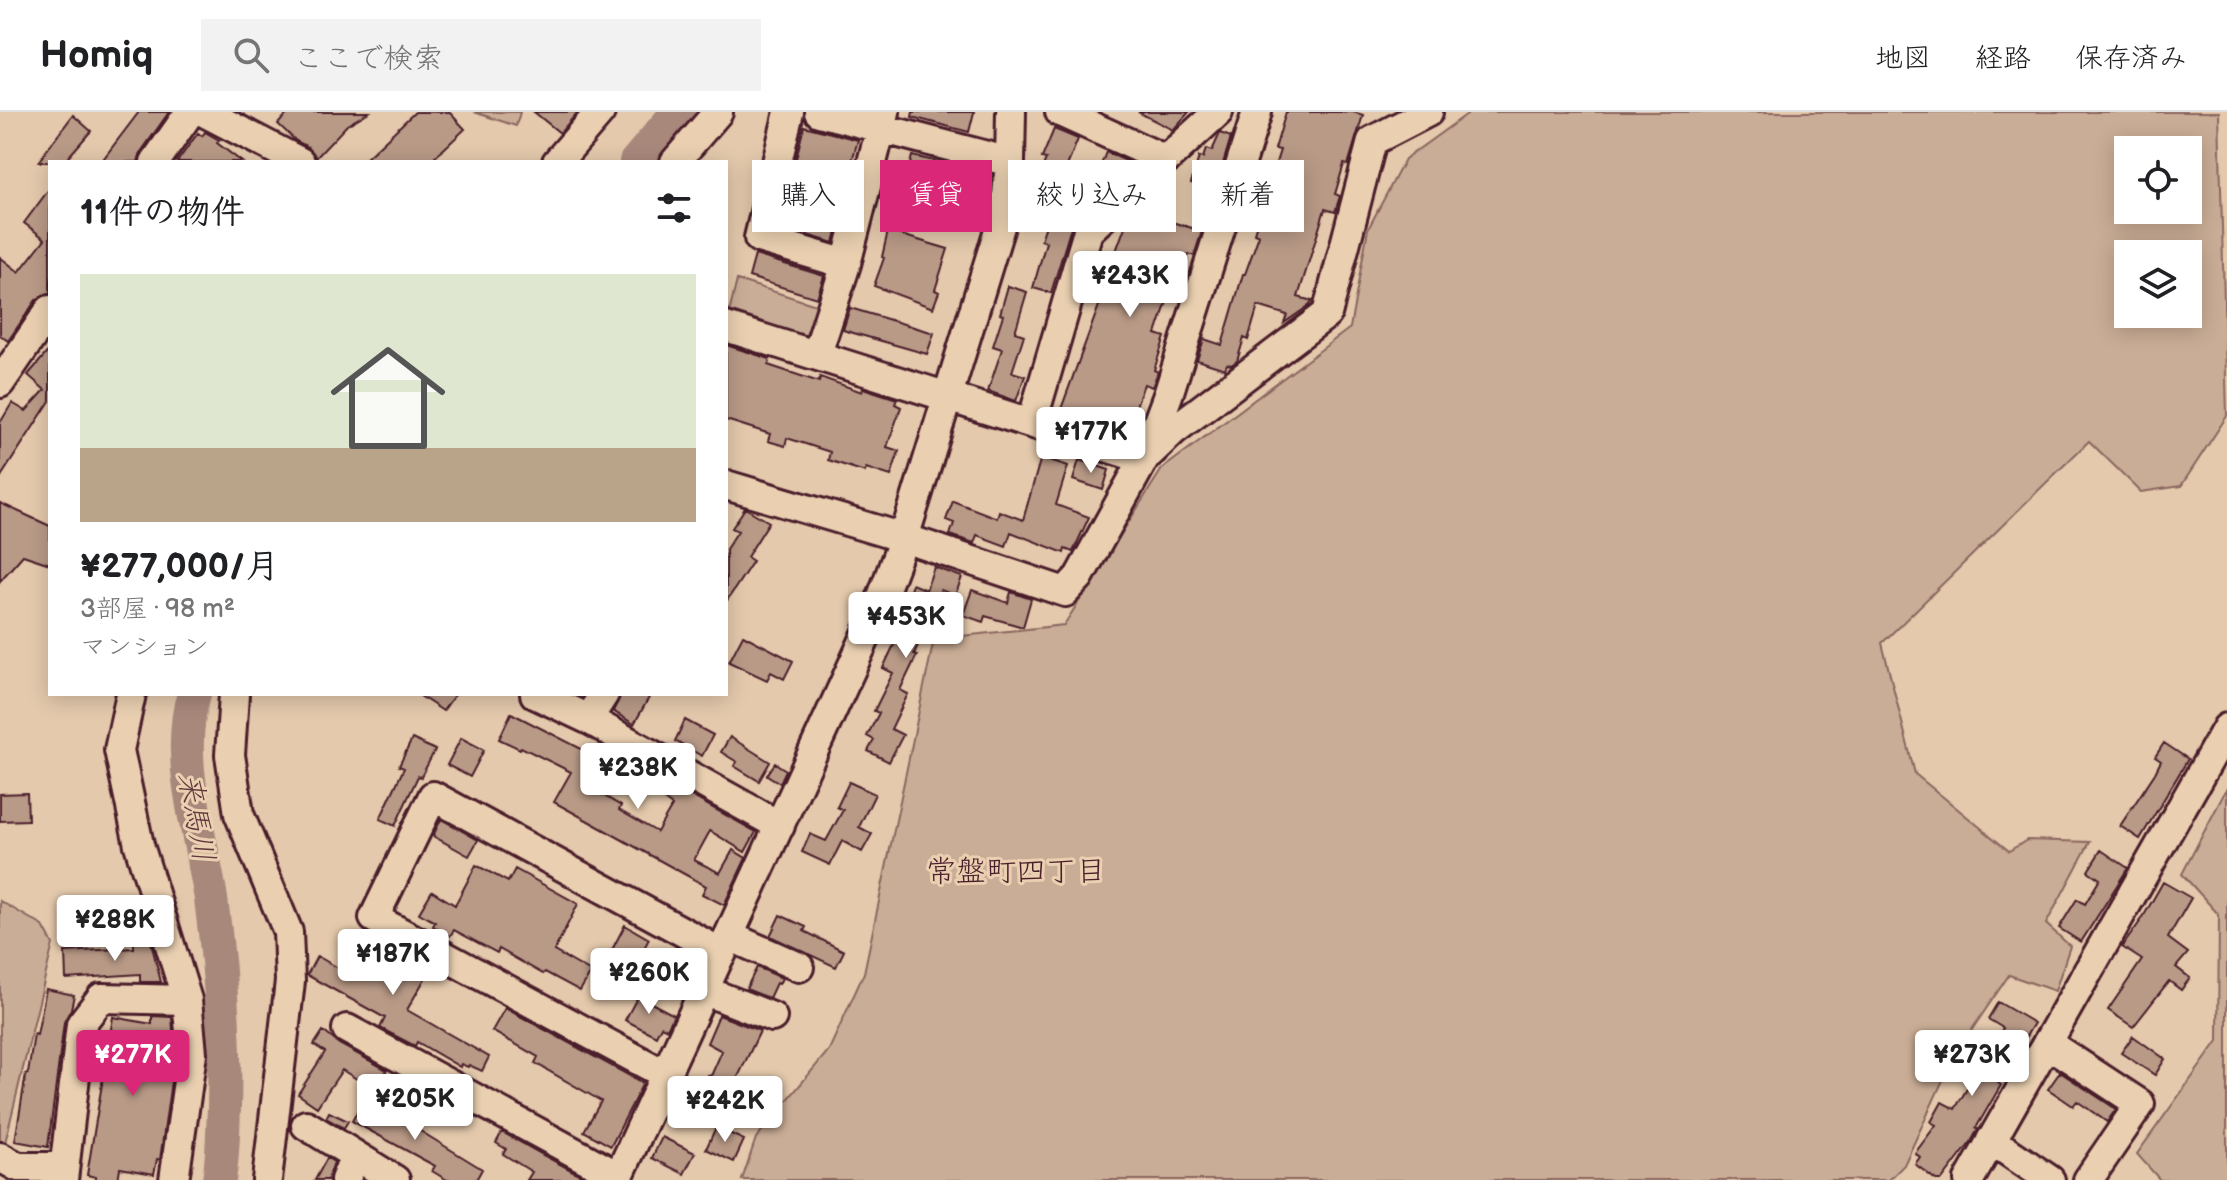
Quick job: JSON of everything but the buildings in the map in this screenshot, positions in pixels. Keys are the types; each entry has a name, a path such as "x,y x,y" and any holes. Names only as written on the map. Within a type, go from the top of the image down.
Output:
{"street":[{"path":"156,160 190,112"},
{"path":"204,112 253,122 298,160"},
{"path":"559,160 600,112"},
{"path":"677,160 718,112"},
{"path":"789,112 759,238 846,264"},
{"path":"819,112 882,120 1008,161"},
{"path":"1010,160 1011,112"},
{"path":"1060,112 1110,121 1166,160 1218,112"},
{"path":"728,488 904,538 1065,592 1079,577 1144,459 1168,395 1257,112"},
{"path":"1144,459 1174,430 1327,314 1372,141 1409,115"},
{"path":"817,354 846,264 882,120"},
{"path":"347,1029 618,1178 873,621 904,538 949,396 1006,207 1008,184"},
{"path":"1032,422 1088,232"},
{"path":"0,383 48,313"},
{"path":"728,328 1144,459"},
{"path":"131,696 119,750 139,845 187,1000 192,1053 174,1180"},
{"path":"234,696 230,755 239,814 288,932 290,981 267,1180"},
{"path":"539,696 588,719 780,826"},
{"path":"588,719 603,696"},
{"path":"1969,1180 2227,728"},
{"path":"666,1075 374,918 433,796 726,945 799,967"},
{"path":"703,990 772,1017"},
{"path":"0,1157 18,1167 64,1174 81,1024 101,998 187,1000"},
{"path":"2047,1043 2140,1104 2088,1180"},
{"path":"306,1125 350,1168 395,1180"},
{"path":"1991,1140 2050,1180"}],"shaded area":[{"path":"474,112 520,112 516,126"},
{"path":"1470,112 2219,112 2227,416 2181,486 2141,492 2089,441 1882,643 1915,774 2009,851 2027,840 2090,842 2046,924 2070,946 2055,991 2009,975 1954,1056 1904,1165 1889,1180 742,1180 756,1138 829,1050 864,973 934,639 1064,625 1162,469 1350,328 1368,229 1405,159"},
{"path":"737,280 819,306 810,334 801,338 729,313"},
{"path":"2227,788 2227,1180 2160,1180 2137,1154 2218,1041 2219,915 2182,874"},
{"path":"0,901 43,926 53,944 3,1151 0,1149"}],"waterway":[{"name":"来馬川","path":"638,160 678,112"},
{"name":"来馬川","path":"194,696 187,744 188,770 211,899 223,1029 224,1107 219,1180"}],"district":[{"name":"常盤町四丁目","path":"1016,871"}]}
